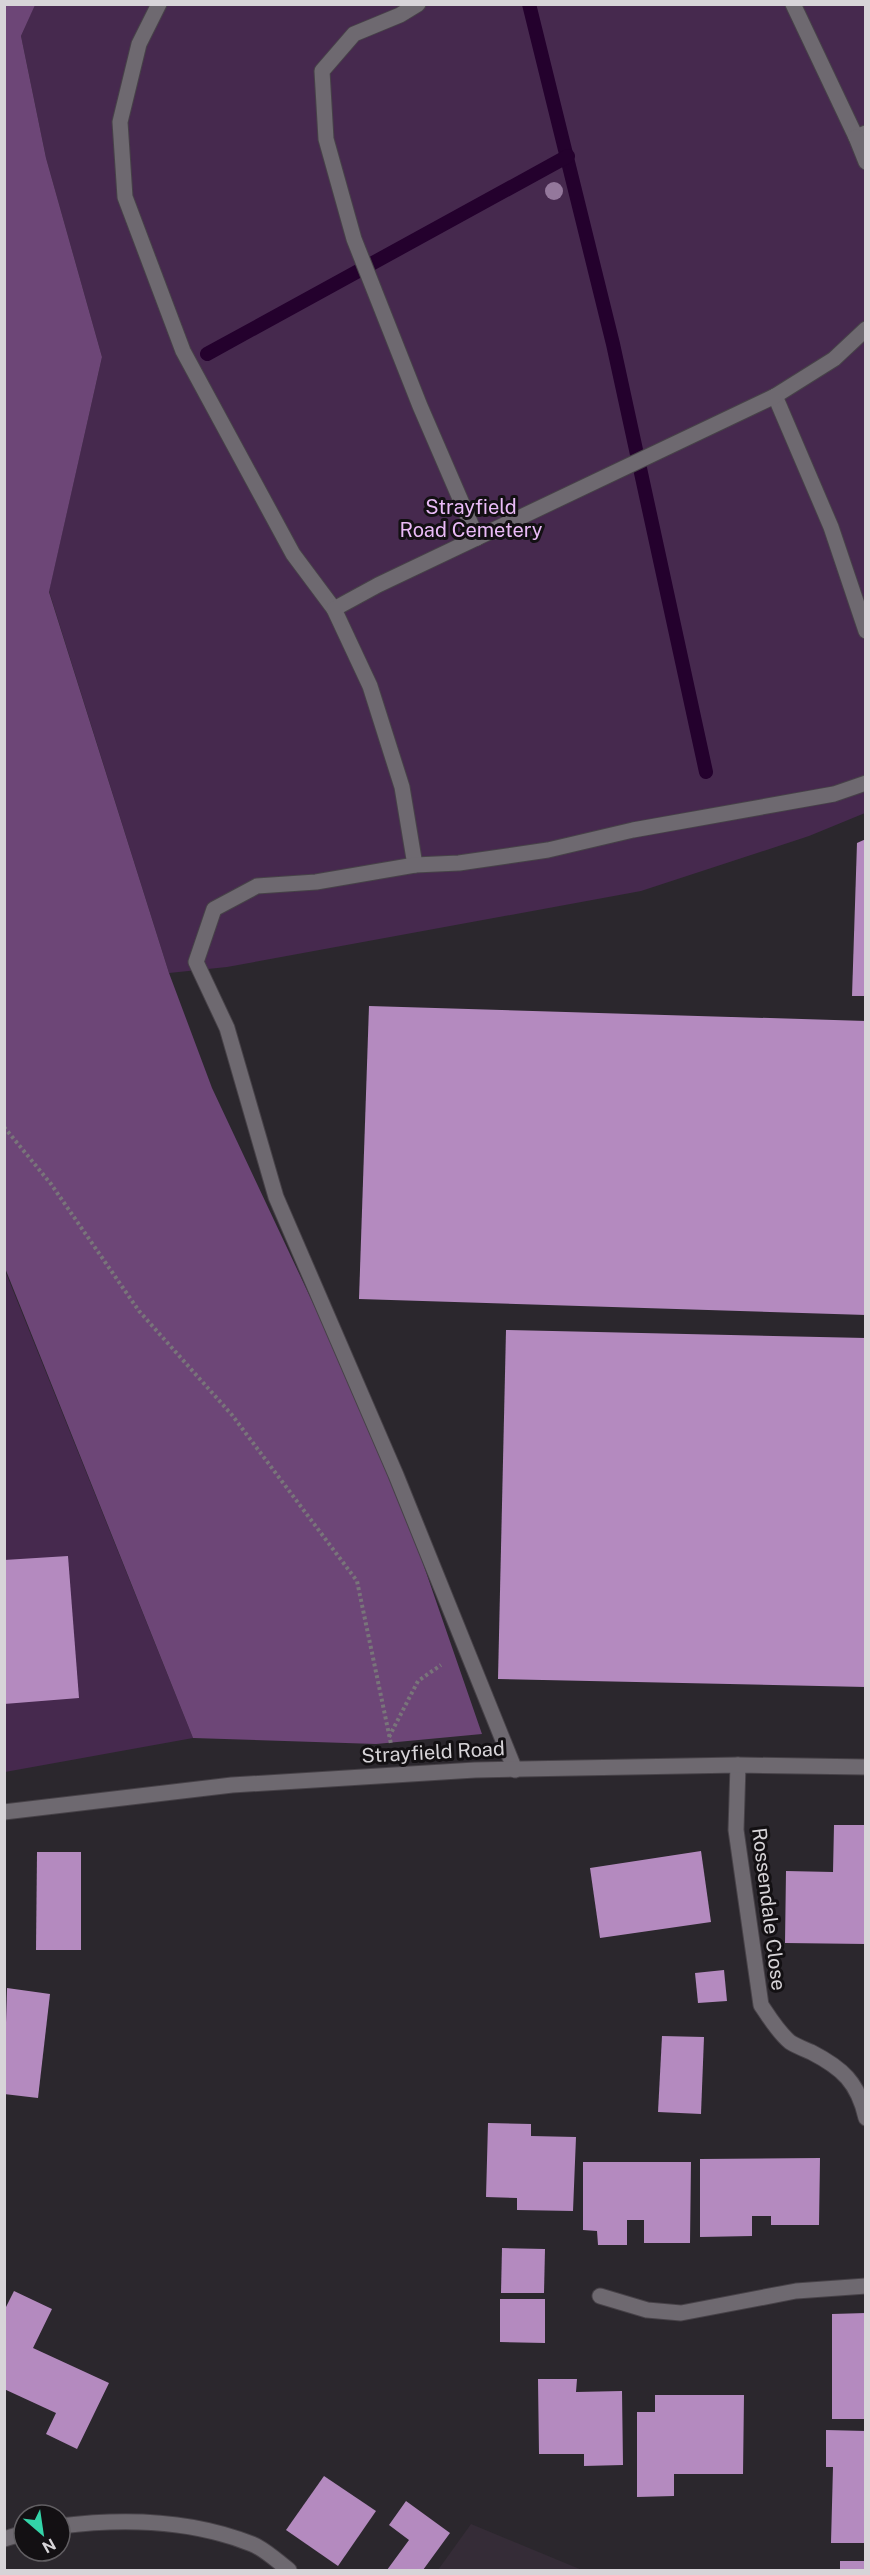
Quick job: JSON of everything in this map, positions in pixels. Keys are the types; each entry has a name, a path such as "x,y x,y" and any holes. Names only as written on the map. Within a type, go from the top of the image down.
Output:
{"street":[{"path":"159,4 139,44 120,122 124,197 183,351 293,554 334,609 370,686 402,787 415,865"},
{"path":"418,4 400,15 354,33 322,71 326,139 354,239 420,406 477,538"},
{"path":"793,4 861,135 866,162"},
{"path":"334,609 775,396 834,359 866,329"},
{"path":"775,396 831,527 866,631"},
{"path":"515,1770 396,1475 276,1197 227,1028 196,962 214,909 257,886 316,882 415,865 459,863 548,850 633,830 834,794 866,783"},
{"name":"Strayfield Road","path":"4,1812 232,1785 397,1774 738,1766 866,1767"},
{"name":"Rossendale Close","path":"738,1766 736,1830 760,2005 790,2042 832,2064 849,2078 862,2103 866,2118"},
{"path":"600,2296 647,2310 681,2313 796,2291 866,2286"},
{"path":"72,2524 97,2521 160,2523 198,2528 254,2544 289,2571"}],"path":[{"path":"4,1127 51,1184 139,1311 232,1415 357,1581 397,1774"},
{"path":"390,1737 418,1681 466,1648"}],"shaded area":[{"path":"4,5 35,5 21,36 46,158 102,357 49,592 169,973 212,1088 389,1465 482,1734 376,1744 193,1738 5,1268"},
{"path":"471,2524 582,2570 438,2570"}],"green space":[{"name":"Strayfield Road Cemetery","path":"35,4 865,5 865,813 809,836 641,891 227,967 169,973 49,591 102,357 46,158 21,36"},
{"path":"4,1268 193,1738 5,1772"}],"building":[{"path":"866,839 866,996 852,996 857,843"},
{"path":"369,1006 866,1021 866,1315 359,1299"},
{"path":"506,1330 866,1338 866,1687 498,1679"},
{"path":"68,1556 79,1698 4,1704 4,1560"},
{"path":"834,1825 866,1825 866,1944 785,1943 786,1871 833,1872"},
{"path":"701,1851 711,1922 600,1938 590,1868"},
{"path":"37,1852 81,1852 81,1950 36,1950"},
{"path":"724,1970 727,2001 698,2003 695,1973"},
{"path":"7,1988 50,1994 38,2098 4,2094"},
{"path":"662,2036 704,2037 701,2114 658,2112"},
{"path":"488,2123 531,2124 531,2136 576,2137 573,2211 517,2210 517,2198 486,2197"},
{"path":"820,2158 819,2225 771,2225 771,2216 752,2216 752,2236 700,2237 700,2159"},
{"path":"583,2162 691,2162 690,2243 644,2243 644,2220 627,2220 627,2245 598,2245 597,2231 583,2230"},
{"path":"502,2248 545,2249 544,2293 501,2293"},
{"path":"14,2291 52,2309 33,2348 109,2383 77,2449 46,2434 56,2413 4,2389 4,2311"},
{"path":"500,2299 545,2299 545,2343 500,2342"},
{"path":"866,2313 866,2419 832,2419 832,2314"},
{"path":"538,2379 577,2379 576,2392 622,2391 623,2465 584,2466 584,2454 539,2454"},
{"path":"655,2395 744,2395 743,2474 674,2474 674,2496 637,2497 637,2412 655,2412"},
{"path":"826,2430 866,2431 866,2543 831,2543 833,2467 826,2467"},
{"path":"324,2476 376,2511 338,2566 286,2530"},
{"path":"406,2501 450,2533 423,2570 387,2570 409,2540 389,2525"},
{"path":"840,2561 866,2561 866,2570 840,2570"}],"waterway":[{"path":"529,4 613,344 706,772"},
{"path":"207,354 568,156"}]}
